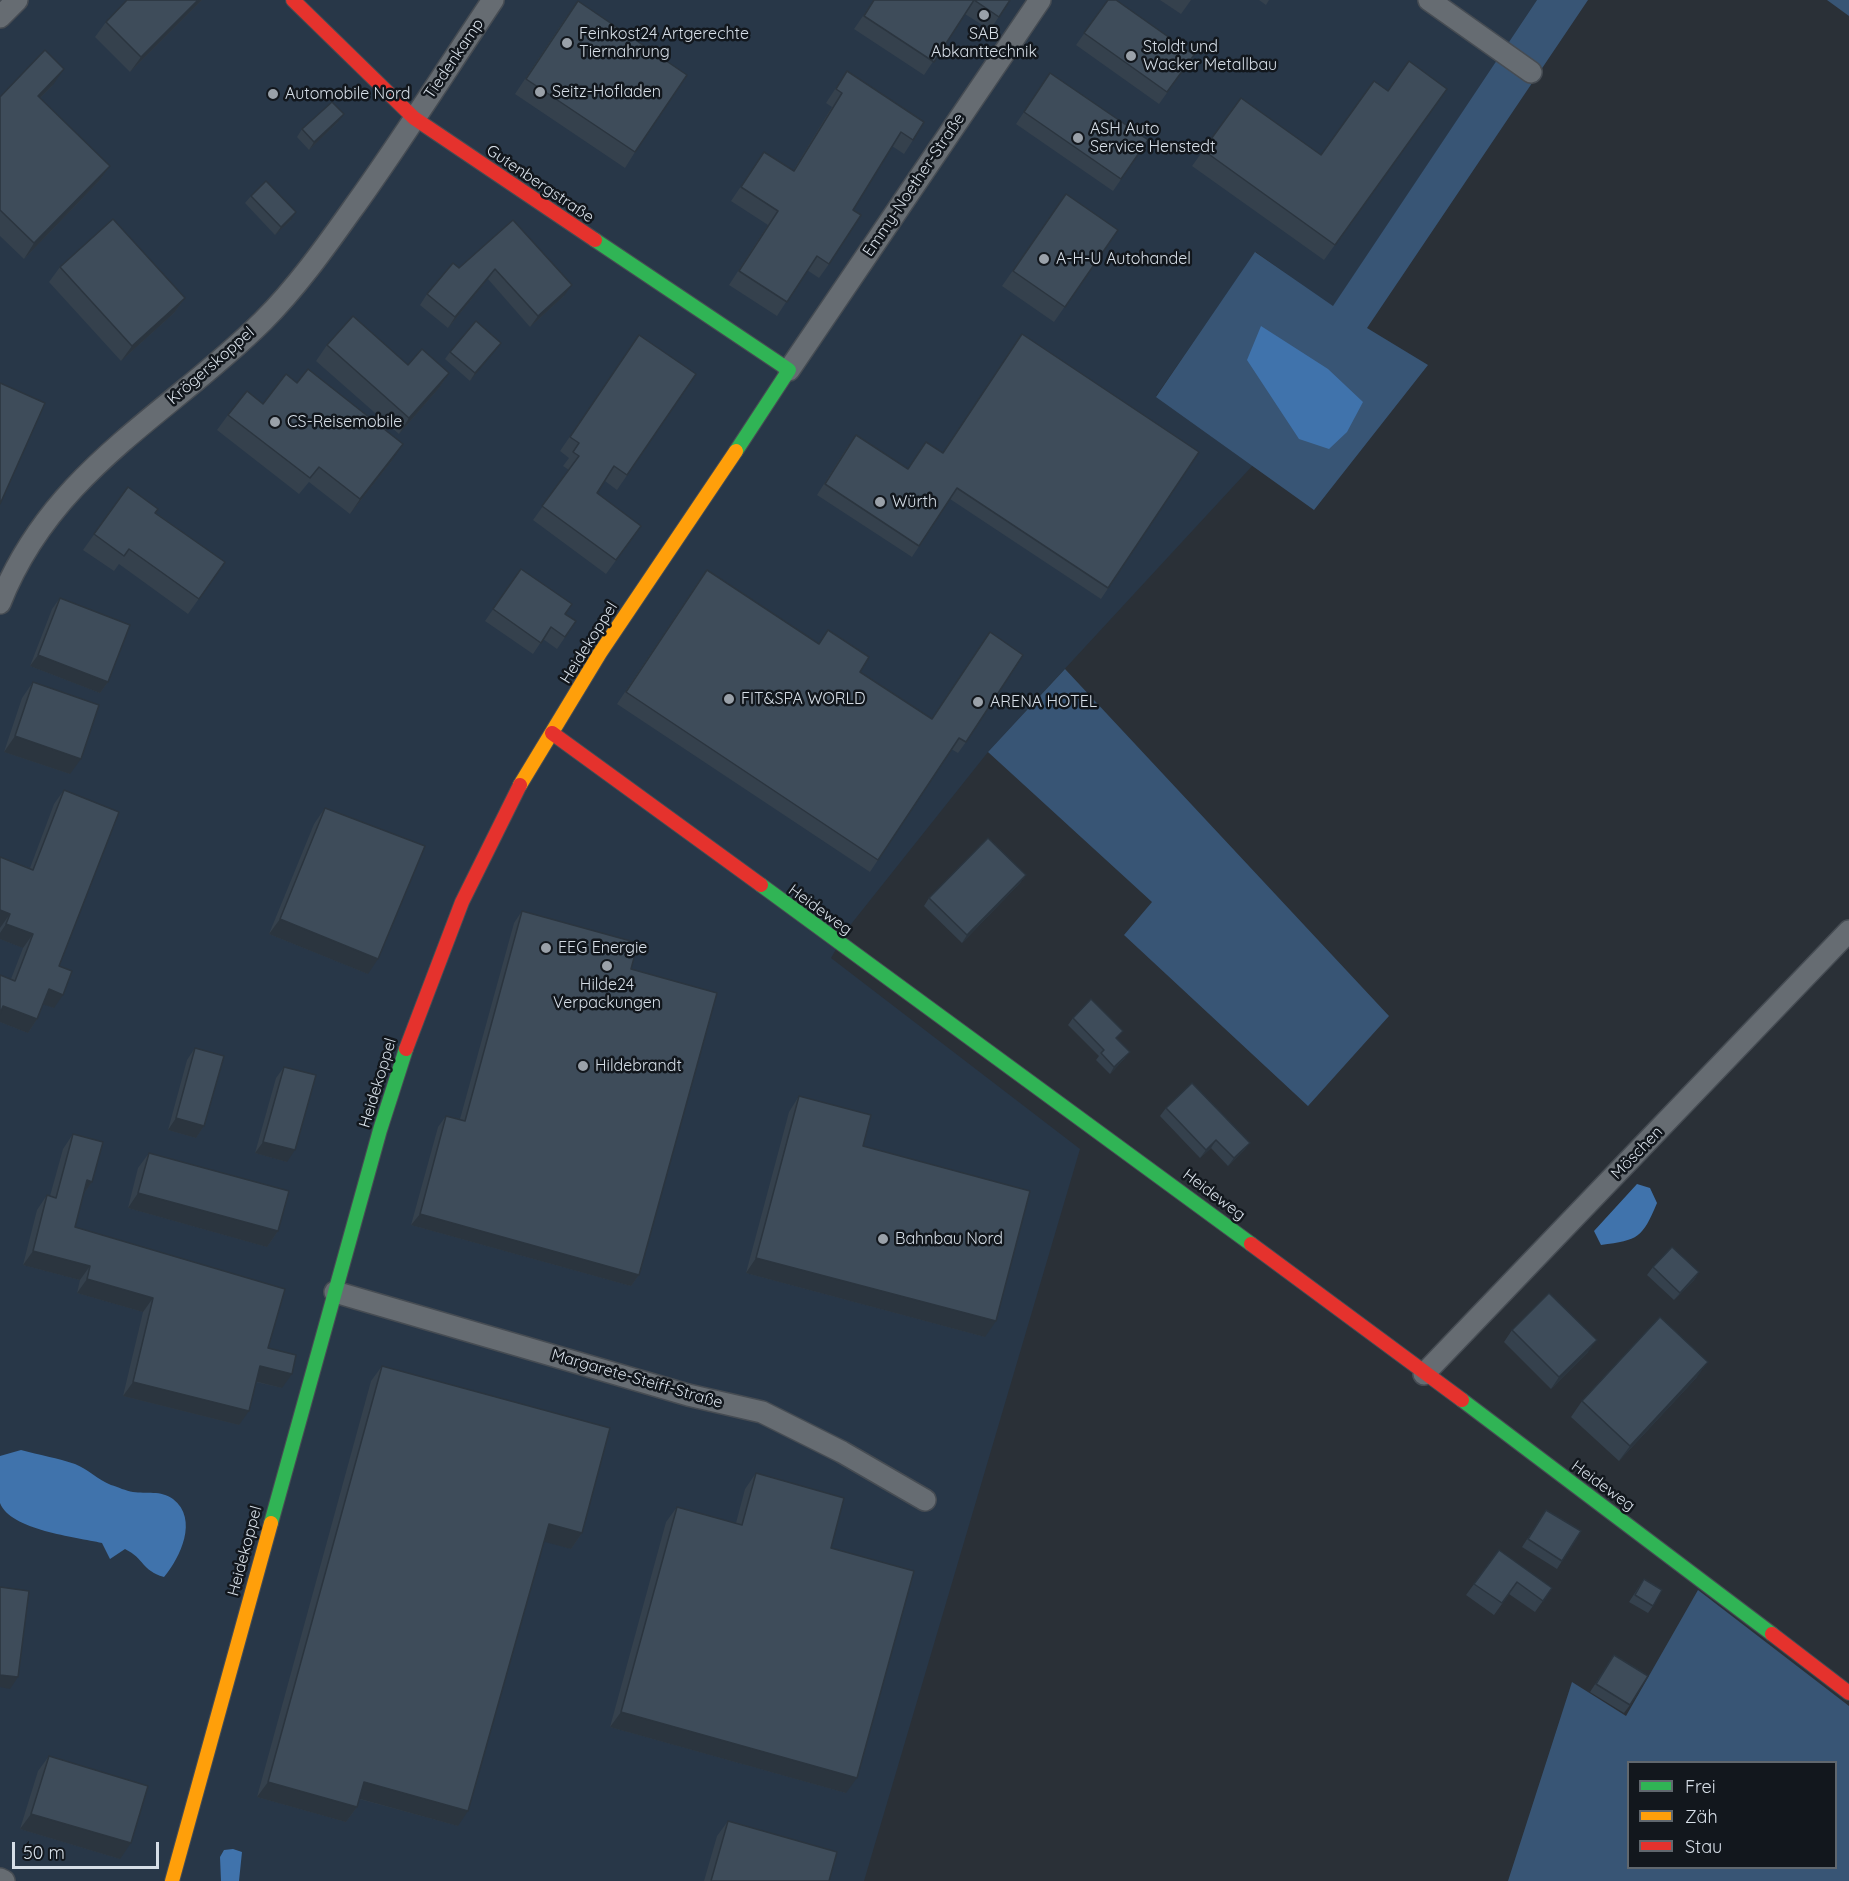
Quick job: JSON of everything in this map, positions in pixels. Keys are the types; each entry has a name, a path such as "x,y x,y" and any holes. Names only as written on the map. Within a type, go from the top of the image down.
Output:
{"street":[{"path":"0,17 16,0"},
{"name":"Gutenbergstraße","path":"293,0 414,118 789,370"},
{"name":"Tiedenkamp","path":"414,118 493,0"},
{"name":"Emmy-Noether-Straße","path":"789,370 1040,0"},
{"path":"1430,0 1531,72"},
{"name":"Krögerskoppel","path":"0,603 13,570 34,535 63,497 131,433 263,320 322,252 393,153 414,118"},
{"name":"Heidekoppel","path":"172,1881 335,1292 406,1046 457,914 496,829 552,733 631,606 789,370"},
{"name":"Heideweg","path":"552,733 1175,1187 1614,1513 1849,1693"},
{"name":"Möschen","path":"1424,1374 1849,931"},
{"name":"Margarete-Steiff-Straße","path":"335,1292 688,1395 762,1412 842,1452 925,1500"},
{"path":"0,1879 4,1881"}],"shaded area":[{"path":"0,0 1537,0 1333,307 1256,252 1156,396 1254,464 988,752 848,928 831,958 1080,1149 864,1881 0,1881"},
{"path":"1537,0 1588,0 1367,328 1428,365 1314,510 1156,397 1255,252 1333,306"},
{"path":"1827,0 1849,0 1849,16"},
{"path":"1261,326 1328,369 1363,402 1347,432 1329,449 1299,439 1247,360"},
{"path":"1065,669 1389,1016 1308,1106 1124,935 1152,902 988,752"},
{"path":"1637,1184 1650,1188 1657,1203 1647,1224 1638,1235 1631,1239 1601,1245 1594,1231"},
{"path":"21,1450 75,1464 106,1483 125,1490 158,1493 173,1499 181,1507 186,1527 181,1549 164,1577 151,1571 125,1549 110,1559 102,1543 45,1531 16,1520 6,1512 0,1503 0,1456"},
{"path":"1698,1590 1849,1706 1849,1881 1508,1881 1572,1682 1626,1716"},
{"path":"233,1849 242,1852 239,1881 221,1881 220,1857 224,1850"}],"building":[{"path":"127,0 198,0 141,57 106,22"},
{"path":"874,0 974,0 934,62 864,16"},
{"path":"974,0 1010,0 999,17"},
{"name":"Stoldt und Wacker Metallbau","path":"1108,0 1116,0 1194,55 1167,92 1084,33"},
{"path":"578,1 687,75 635,152 526,79"},
{"path":"45,50 64,69 38,96 110,166 34,243 0,210 0,97"},
{"path":"1409,61 1447,89 1335,245 1203,150 1241,98 1321,155 1374,81 1388,91"},
{"path":"847,71 924,122 913,140 901,132 853,210 861,215 829,264 817,256 787,302 739,271 778,211 741,187 764,152 794,171 842,93 836,89"},
{"name":"ASH Auto Service Henstedt","path":"1050,73 1148,140 1121,179 1024,112"},
{"path":"332,102 344,114 314,142 302,129"},
{"path":"266,181 296,212 281,227 251,196"},
{"path":"1066,194 1118,230 1065,307 1013,271"},
{"path":"113,219 185,298 132,346 60,267"},
{"path":"513,220 572,285 538,316 495,269 455,317 427,294 453,263 459,268"},
{"path":"353,316 408,365 422,349 449,373 409,418 327,345"},
{"path":"476,321 501,343 475,373 450,352"},
{"path":"1022,334 1199,452 1108,588 957,488 919,546 825,484 856,435 908,469 926,442 943,453"},
{"path":"639,335 696,374 627,475 614,466 597,493 641,526 616,560 542,506 579,456 573,452 579,443 570,437"},
{"path":"308,369 403,444 360,499 319,467 310,478 228,415 247,391 263,404 286,374 297,383"},
{"path":"0,383 45,403 0,504"},
{"path":"128,487 158,509 155,513 225,562 199,599 129,549 124,556 94,534"},
{"path":"521,569 572,604 565,614 576,621 565,637 551,627 541,643 493,609"},
{"path":"707,570 819,644 828,630 869,657 860,672 932,719 990,632 1023,655 966,742 959,738 878,860 626,692"},
{"path":"60,598 130,625 108,682 38,655"},
{"path":"33,682 99,705 81,759 15,736"},
{"path":"64,790 119,812 59,966 72,971 63,995 49,989 37,1019 3,1006 0,1014 0,975 15,981 33,934 6,924 10,914 0,910 0,857 33,870"},
{"path":"325,808 425,846 378,959 280,919"},
{"path":"988,838 1026,875 967,935 929,898"},
{"name":"Hildebrandt","path":"522,911 638,943 631,969 717,993 639,1275 420,1214 446,1116 465,1121"},
{"path":"1091,999 1123,1031 1116,1038 1130,1052 1114,1067 1101,1053 1104,1050 1073,1018"},
{"path":"195,1048 224,1056 204,1126 176,1118"},
{"path":"284,1067 316,1075 295,1150 263,1142"},
{"path":"1192,1083 1250,1143 1234,1158 1216,1140 1206,1150 1166,1108"},
{"name":"Bahnbau Nord","path":"799,1096 871,1115 863,1146 1030,1191 996,1321 756,1258"},
{"path":"73,1134 103,1142 92,1182 87,1180 75,1227 285,1289 268,1348 296,1355 292,1374 260,1366 249,1411 133,1382 153,1298 87,1279 90,1266 33,1251 47,1195 56,1198"},
{"path":"149,1153 289,1191 278,1231 138,1193"},
{"path":"1672,1247 1699,1272 1680,1293 1653,1267"},
{"path":"1549,1293 1597,1340 1559,1377 1512,1330"},
{"path":"1660,1317 1708,1362 1630,1446 1582,1401"},
{"path":"382,1366 610,1428 582,1533 549,1524 468,1811 364,1782 357,1807 268,1782"},
{"path":"756,1473 844,1498 831,1548 914,1571 857,1778 621,1712 677,1507 742,1525"},
{"path":"1546,1510 1581,1531 1562,1561 1528,1539"},
{"path":"1499,1550 1552,1588 1543,1601 1517,1582 1502,1603 1474,1584"},
{"path":"1644,1579 1662,1590 1653,1606 1635,1595"},
{"path":"0,1587 29,1591 18,1677 0,1675"},
{"path":"1614,1655 1648,1676 1630,1705 1596,1684"},
{"path":"49,1756 148,1786 131,1843 31,1814"},
{"path":"728,1821 837,1852 829,1881 711,1881"}],"traffic: fast":[{"path":"595,240 789,370 736,451"},
{"path":"761,885 1251,1244"},
{"path":"271,1523 380,1130 406,1049"},
{"path":"1462,1400 1772,1634"}],"traffic: slow":[{"path":"520,785 600,653 736,451"},
{"path":"172,1881 271,1523"}],"traffic: jam":[{"path":"293,0 414,118 595,240"},
{"path":"552,733 761,885"},
{"path":"406,1049 462,902 520,785"},
{"path":"1251,1244 1462,1400"},
{"path":"1772,1634 1849,1693"}],"place":[{"name":"SAB Abkanttechnik","path":"984,15"},
{"name":"Feinkost24 Artgerechte Tiernahrung","path":"567,43"},
{"name":"Stoldt und Wacker Metallbau","path":"1131,56"},
{"name":"Seitz-Hofladen","path":"540,92"},
{"name":"Automobile Nord","path":"273,94"},
{"name":"ASH Auto Service Henstedt","path":"1078,138"},
{"name":"A-H-U Autohandel","path":"1044,259"},
{"name":"CS-Reisemobile","path":"275,422"},
{"name":"Würth","path":"880,502"},
{"name":"FIT&SPA WORLD","path":"729,699"},
{"name":"ARENA HOTEL","path":"978,702"},
{"name":"EEG Energie","path":"546,948"},
{"name":"Hilde24 Verpackungen","path":"607,966"},
{"name":"Hildebrandt","path":"583,1066"},
{"name":"Bahnbau Nord","path":"883,1239"}]}
